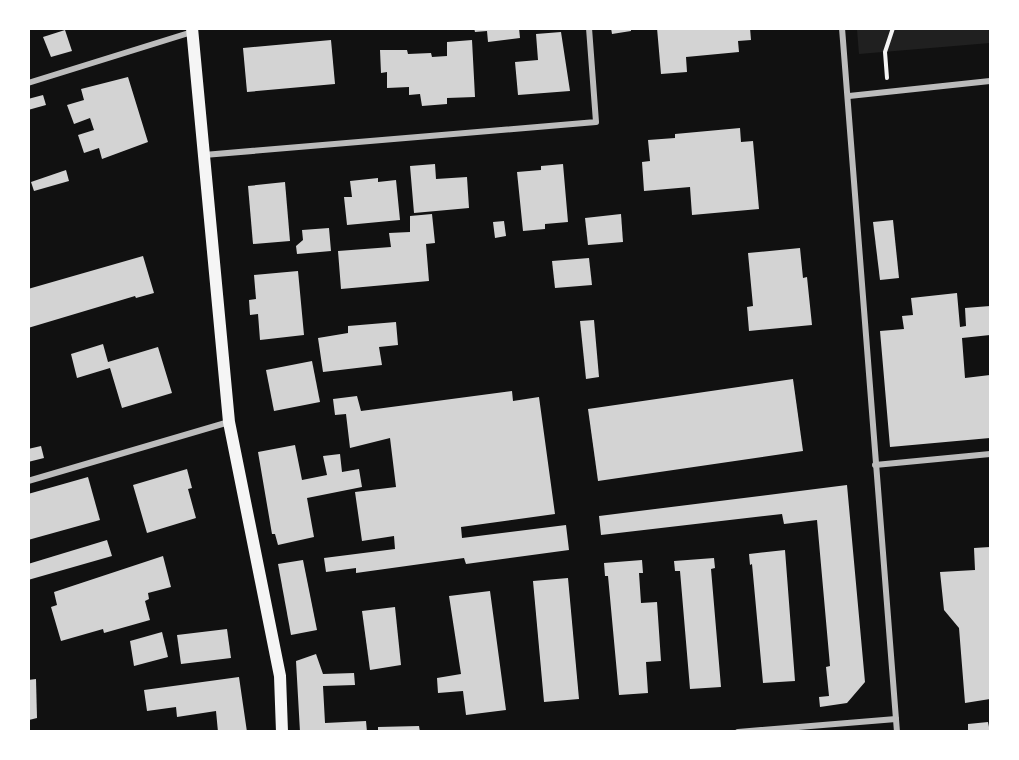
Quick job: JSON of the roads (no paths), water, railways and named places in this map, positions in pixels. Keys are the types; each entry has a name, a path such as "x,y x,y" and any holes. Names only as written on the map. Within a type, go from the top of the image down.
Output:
{"main road":[{"path":"192,30 229,422 280,676 282,732"}],"street":[{"path":"204,155 596,122 589,28"},
{"path":"842,28 897,732"},
{"path":"28,83 192,30"},
{"path":"849,96 990,81"},
{"path":"28,481 229,422"},
{"path":"875,465 990,454"},
{"path":"738,732 896,719"}]}
